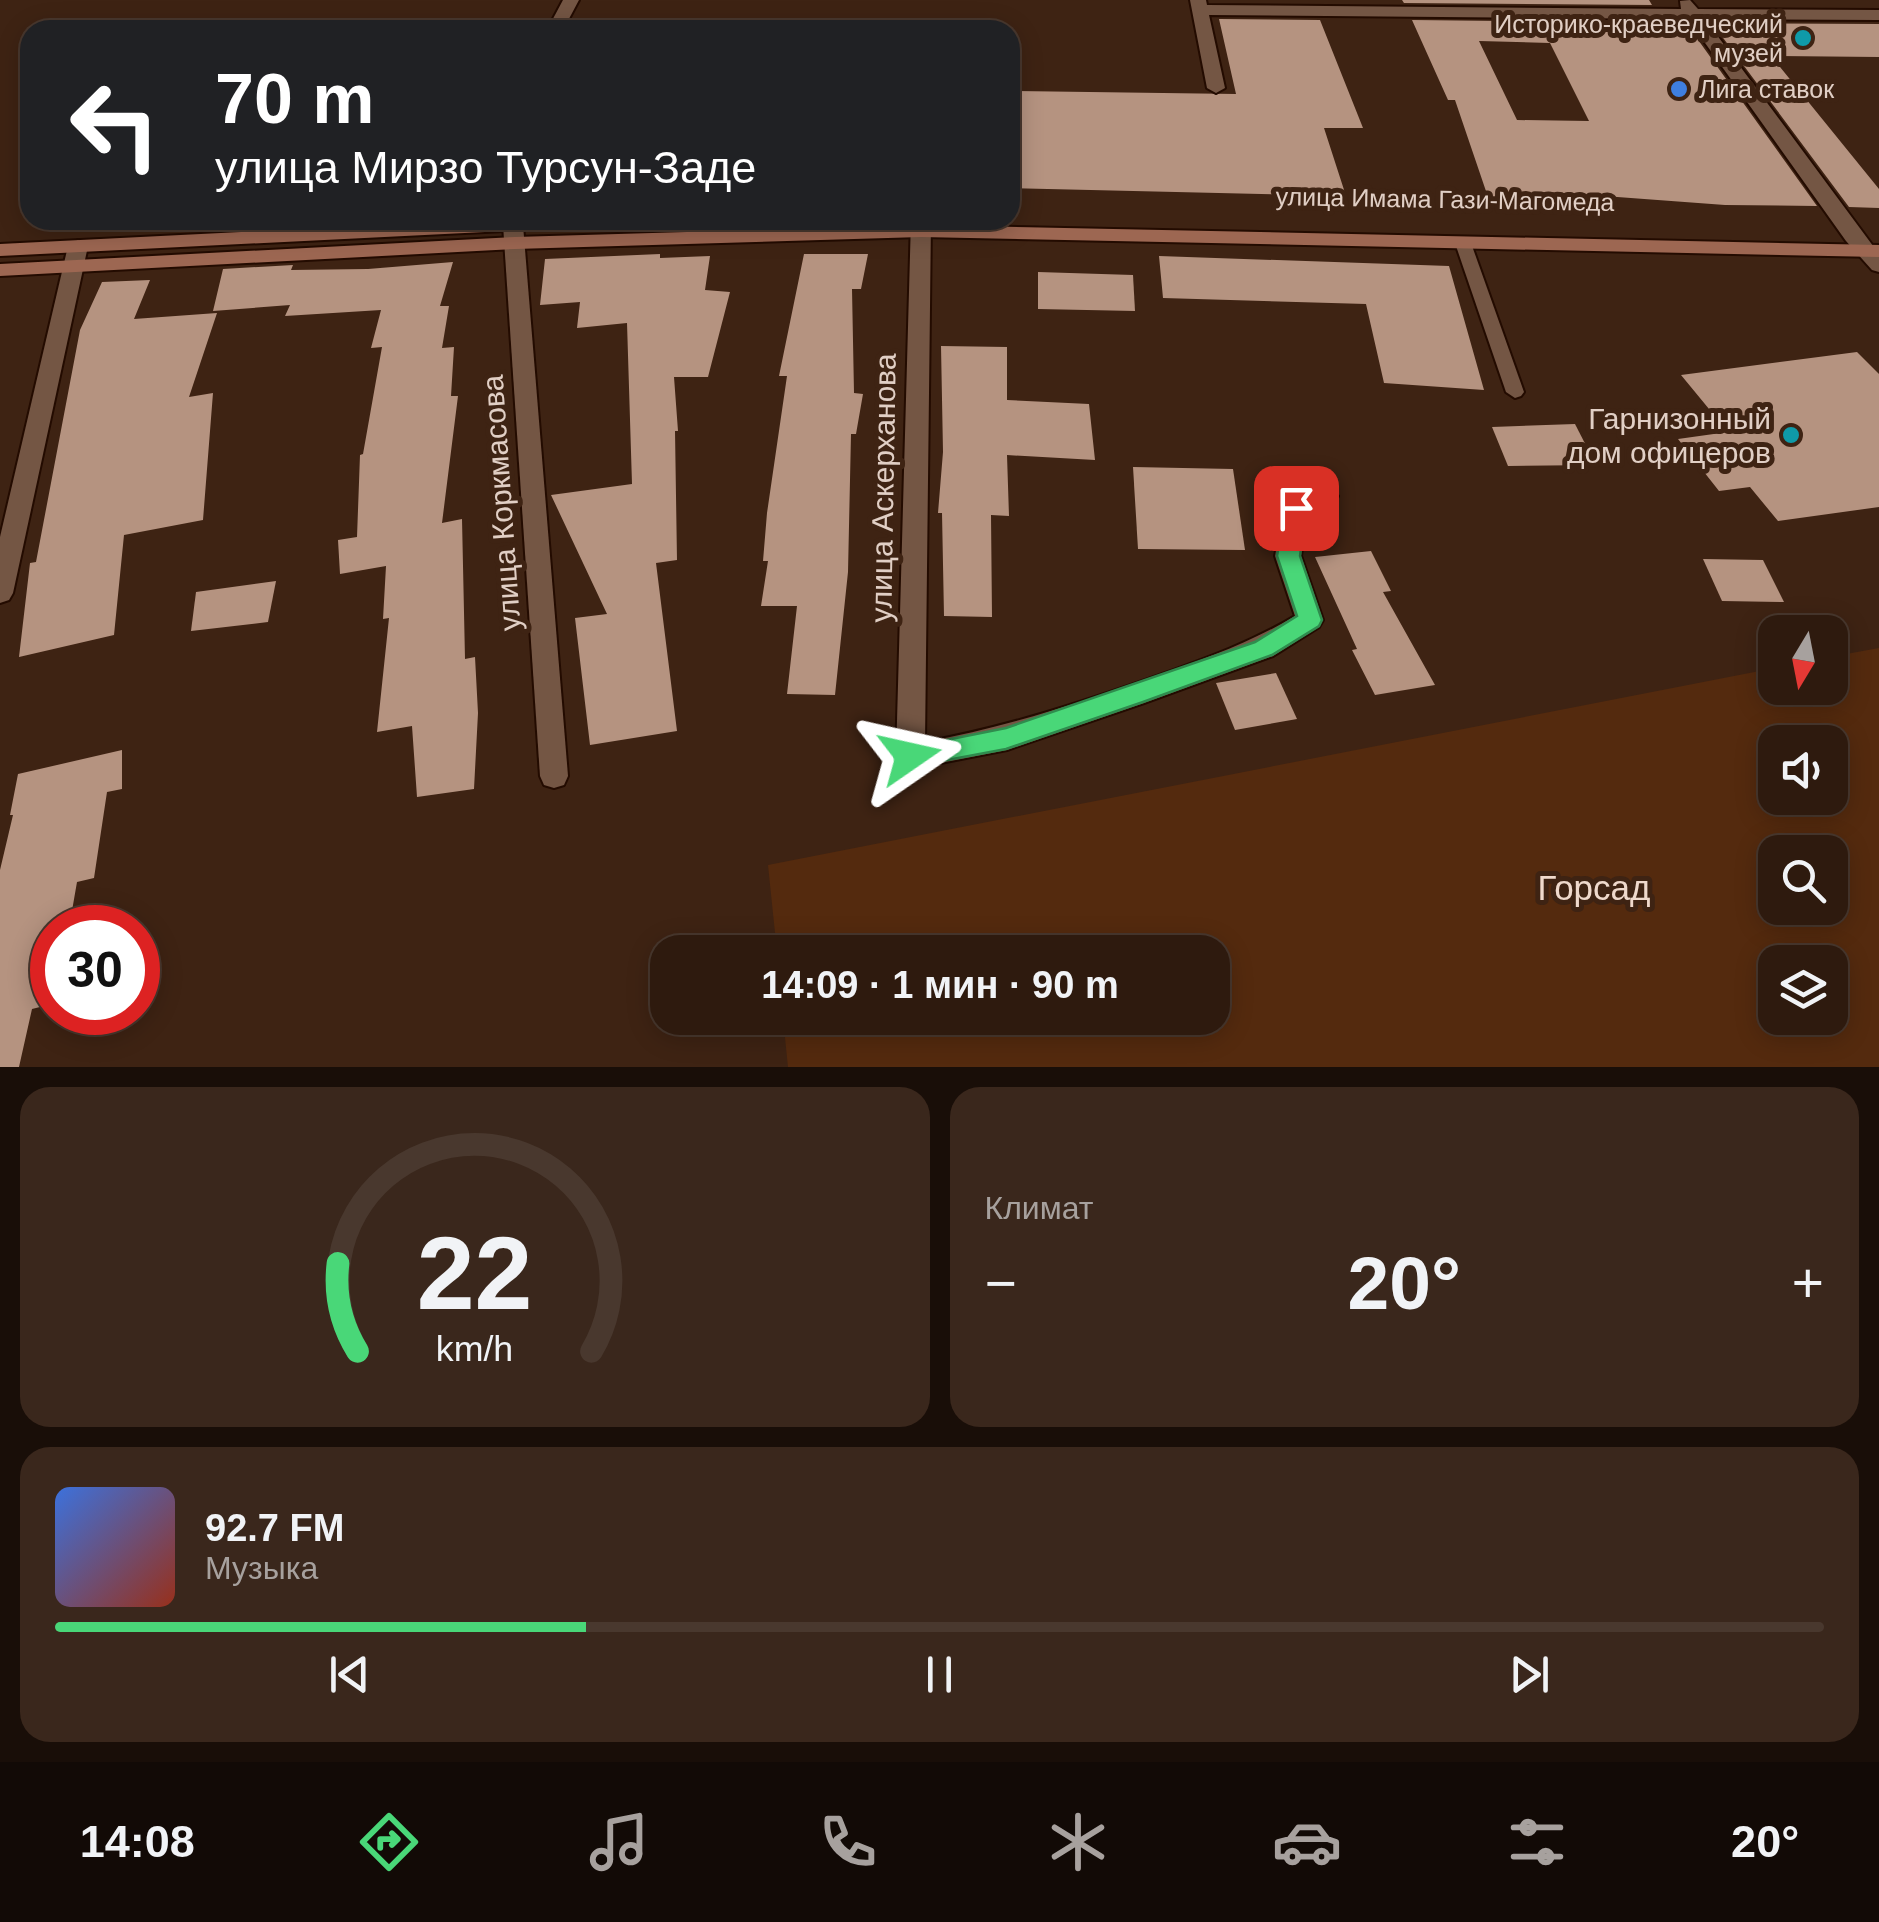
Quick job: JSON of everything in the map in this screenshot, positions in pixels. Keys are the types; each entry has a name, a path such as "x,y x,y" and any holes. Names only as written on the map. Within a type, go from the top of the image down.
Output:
{"main road":[{"name":"улица Имама Гази-Магомеда","path":"1020,216 1871,249"},
{"path":"1020,229 1871,249"},
{"path":"0,270 76,256 384,230"},
{"path":"490,230 514,234 540,230"},
{"path":"0,250 76,256 514,234 718,230"}],"street":[{"path":"1216,88 1198,5 1688,7 1879,16"},
{"path":"1688,7 1871,249"},
{"name":"улица Аскерханова","path":"921,230 910,756 1006,738 1116,701 1263,649 1310,620 1288,556 1296,508 1326,496"},
{"name":"улица Коркмасова","path":"514,234 554,776"},
{"path":"0,593 76,256"}],"lane":[{"path":"1463,242 1516,392"}],"green space":[{"name":"Горсад","path":"1879,648 1879,1067 788,1067 785,1035 1230,1035 1230,935 775,935 768,865 1758,671 1758,705 1848,705 1848,654"}],"building":[{"path":"1402,0 1649,0 1652,5 1404,3"},
{"path":"1219,19 1320,20 1363,128 1324,128 1346,196 1020,188 1020,91 1236,94"},
{"path":"1412,20 1686,23 1817,206 1725,205 1550,192 1554,203 1489,200 1455,100 1448,100","holes":["1479,41 1550,43 1589,121 1517,120"]},
{"path":"1712,23 1879,24 1879,57 1771,56 1879,189 1879,208 1849,207"},
{"path":"660,254 660,258 710,256 705,290 730,292 708,377 674,377 678,431 677,560 656,563 677,731 590,745 575,618 607,614 551,495 632,484 627,323 577,328 580,302 540,305 545,259"},
{"path":"804,254 868,254 861,289 852,289 854,393 863,394 856,434 851,434 848,572 835,695 787,694 797,606 761,606 768,561 763,561 767,513 787,376 779,376"},
{"path":"1159,256 1449,266 1484,390 1384,383 1366,304 1163,298"},
{"path":"453,262 440,306 449,306 442,348 454,347 451,396 458,396 442,523 462,519 465,659 475,657 478,713 474,789 417,797 412,726 377,732 389,618 383,619 386,566 340,574 338,540 357,537 360,455 382,347 371,348 381,310 285,316 290,305 213,311 223,269 293,265 291,270 368,269"},
{"path":"1038,272 1133,275 1135,311 1038,309"},
{"path":"150,280 134,319 217,313 189,397 213,393 203,520 124,535 114,635 19,657 30,563 36,562 80,330 102,282"},
{"path":"941,346 1007,347 1007,400 1089,404 1095,460 1007,455 1009,516 991,515 992,617 944,616 942,513 938,513 943,452"},
{"name":"Гарнизонный дом офицеров","path":"1857,352 1879,374 1879,507 1778,521 1750,487 1719,491 1678,439 1728,432 1681,375"},
{"path":"1575,424 1596,465 1508,466 1492,427"},
{"path":"1133,467 1233,469 1245,550 1138,549"},
{"path":"1371,551 1391,591 1383,592 1435,685 1375,695 1352,650 1357,649 1315,557"},
{"path":"1703,559 1763,560 1784,602 1722,601"},
{"path":"276,581 268,622 191,631 196,592"},
{"path":"1276,673 1297,719 1235,730 1216,683"},
{"path":"122,750 122,789 107,792 94,878 77,882 73,905 30,905 30,1018 19,1067 0,1067 0,870 18,774"}],"place":[{"name":"Историко-краеведческий музей","path":"1803,38"},
{"name":"Лига ставок","path":"1679,89"},
{"name":"Гарнизонный дом офицеров","path":"1791,435"}],"route":[{"path":"910,756 1006,738 1134,695 1263,649 1310,620 1288,556 1296,508"}]}
